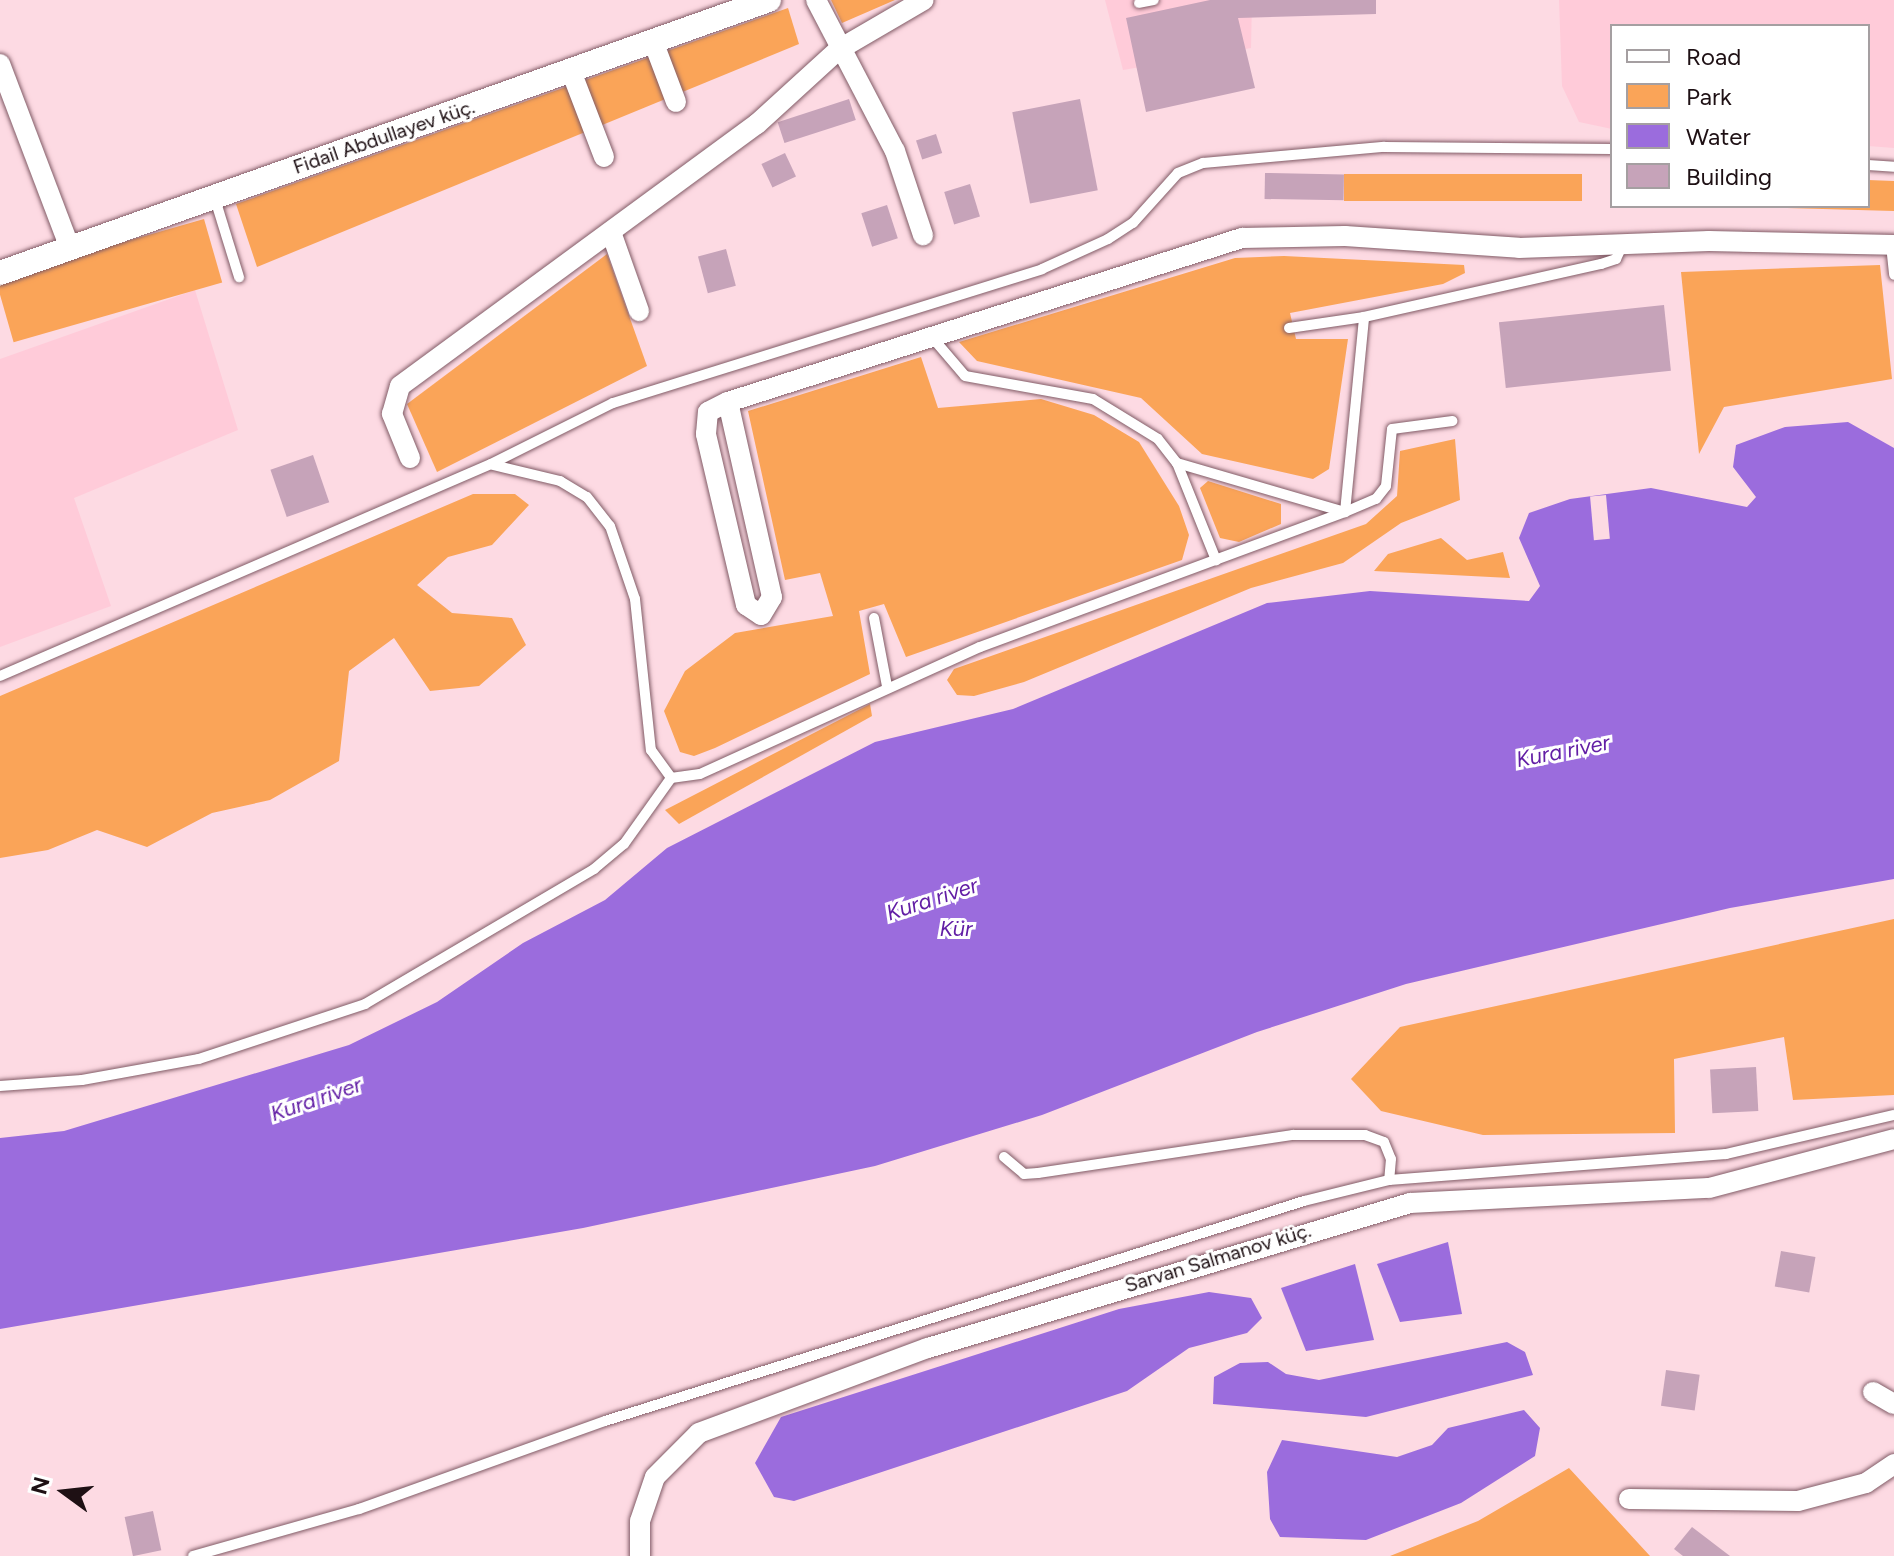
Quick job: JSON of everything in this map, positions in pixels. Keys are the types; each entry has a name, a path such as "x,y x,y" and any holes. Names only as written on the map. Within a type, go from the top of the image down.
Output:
{"street":[{"name":"Fidail Abdullayev küç.","path":"0,273 769,0"},
{"path":"816,0 838,50 895,151 923,235"},
{"path":"410,458 392,414 400,386 757,124 838,50 924,0"},
{"path":"653,41 676,102"},
{"path":"0,64 70,248"},
{"path":"571,71 604,157"},
{"path":"611,232 639,311"},
{"path":"728,402 772,597 761,615 746,605 706,434 708,412 728,402 1242,238 1345,236 1519,248 1623,244 1892,245"},
{"name":"Sarvan Salmanov küç.","path":"640,1556 640,1521 655,1477 699,1433 928,1348 1410,1203 1709,1188 1894,1139"},
{"path":"1873,1392 1894,1404"},
{"path":"1629,1499 1798,1501 1866,1483 1894,1464"}],"lane":[{"path":"1139,3 1154,0"},
{"path":"0,676 491,464 667,383 1042,269 1108,239 1133,223 1178,173 1203,163 1384,147 1610,149"},
{"path":"1870,165 1894,167"},
{"path":"214,197 239,277"},
{"path":"1289,328 1364,317 1601,264 1616,259 1623,244"},
{"path":"1892,245 1894,275"},
{"path":"1345,512 1364,317"},
{"path":"931,336 965,376 1093,399 1158,439 1177,463 1216,560"},
{"path":"0,1086 82,1080 199,1059 365,1004 594,869 624,844 671,778 700,774 887,686 1376,499 1386,486 1392,429 1452,421"},
{"path":"1177,463 1345,512"},
{"path":"491,464 560,481 587,497 610,526 635,599 651,750 671,778"},
{"path":"874,618 887,686"},
{"path":"193,1556 359,1509 605,1421 1289,1205 1389,1180 1726,1154 1894,1115"},
{"path":"1004,1157 1024,1174 1293,1135 1352,1134 1384,1142 1391,1159 1389,1180"}],"shaded area":[{"path":"1105,0 1252,0 1251,48 1123,70"},
{"path":"1559,0 1894,0 1894,148 1870,146 1870,24 1610,24 1610,129 1579,122 1562,86"},
{"path":"195,290 238,430 74,498 111,606 0,647 0,359"}],"green space":[{"path":"831,0 895,0 842,23"},
{"path":"788,8 799,44 257,267 236,204"},
{"path":"1344,174 1582,174 1582,201 1344,201"},
{"path":"1870,180 1894,181 1894,211 1790,208 1870,208"},
{"path":"204,219 222,282 14,342 0,295 0,277"},
{"path":"607,254 647,366 437,472 407,404"},
{"path":"1284,256 1464,265 1465,273 1443,284 1290,313 1296,339 1348,339 1329,469 1313,479 1202,454 1141,398 977,361 959,342 1235,258"},
{"path":"1880,265 1892,379 1724,407 1699,454 1681,272"},
{"path":"921,357 938,408 1041,399 1094,415 1139,442 1179,506 1189,535 1182,560 906,657 884,604 859,611 870,674 715,748 694,756 680,752 664,711 685,671 735,633 833,616 820,573 785,580 748,411"},
{"path":"1455,439 1460,500 1401,523 1343,563 1251,588 1024,682 974,696 957,695 947,680 954,669 1366,524 1397,496 1400,451"},
{"path":"1208,481 1281,504 1281,524 1239,542 1220,538 1200,488"},
{"path":"473,494 515,494 529,505 492,545 448,557 417,585 452,613 512,618 526,645 479,686 430,691 394,638 349,671 339,761 270,800 212,813 147,847 97,830 48,850 0,858 0,696"},
{"path":"1441,538 1467,560 1503,552 1510,578 1374,571 1388,554"},
{"path":"870,704 872,716 679,824 665,810"},
{"path":"1894,919 1894,1095 1793,1100 1784,1037 1674,1059 1675,1133 1483,1135 1381,1111 1351,1079 1400,1027"},
{"path":"1569,1468 1650,1556 1390,1556 1478,1521"}],"water":[{"name":"Kür","path":"1848,422 1894,448 1894,879 1730,908 1406,984 1257,1032 1042,1115 875,1166 583,1228 0,1329 0,1138 64,1131 349,1045 437,1002 523,943 605,900 667,848 875,742 1013,709 1267,603 1370,591 1529,601 1540,586 1519,538 1529,513 1570,499 1651,488 1747,507 1756,497 1733,467 1736,445 1785,427"},
{"path":"1448,1242 1462,1314 1400,1322 1377,1264"},
{"path":"1355,1264 1374,1340 1306,1351 1281,1288"},
{"path":"1209,1292 1251,1298 1262,1318 1247,1333 1189,1348 1127,1391 794,1501 774,1497 755,1463 781,1417 1119,1309"},
{"path":"1507,1342 1525,1352 1533,1375 1366,1417 1213,1404 1214,1377 1240,1363 1268,1362 1286,1374 1319,1380"},
{"path":"1524,1410 1540,1428 1535,1456 1461,1503 1366,1540 1280,1537 1270,1519 1267,1472 1282,1440 1397,1457 1432,1445 1448,1428"}],"pier":[{"path":"1606,495 1610,539 1594,540 1590,496"}],"building":[{"path":"1210,0 1376,0 1376,14 1238,18 1255,88 1146,112 1126,18"},
{"path":"849,99 856,120 784,143 778,122"},
{"path":"1080,99 1098,190 1030,203 1012,112"},
{"path":"936,134 942,153 922,160 916,140"},
{"path":"785,153 796,177 772,188 761,164"},
{"path":"1265,173 1344,174 1344,200 1265,199"},
{"path":"970,184 980,217 954,224 944,192"},
{"path":"887,205 898,238 872,247 861,213"},
{"path":"726,249 736,286 708,293 698,257"},
{"path":"1664,305 1671,371 1506,388 1499,322"},
{"path":"313,455 329,502 287,517 270,470"},
{"path":"1756,1067 1758,1111 1712,1113 1710,1069"},
{"path":"1781,1251 1815,1257 1809,1293 1775,1286"},
{"path":"1666,1370 1700,1375 1695,1410 1661,1406"},
{"path":"153,1511 161,1550 133,1556 125,1517"},
{"path":"1692,1527 1730,1556 1683,1556 1674,1549"}],"water label":[{"name":"Kura river","path":"1563,751"},
{"name":"Kura river","path":"932,899"},
{"name":"Kura river","path":"316,1099"}]}
